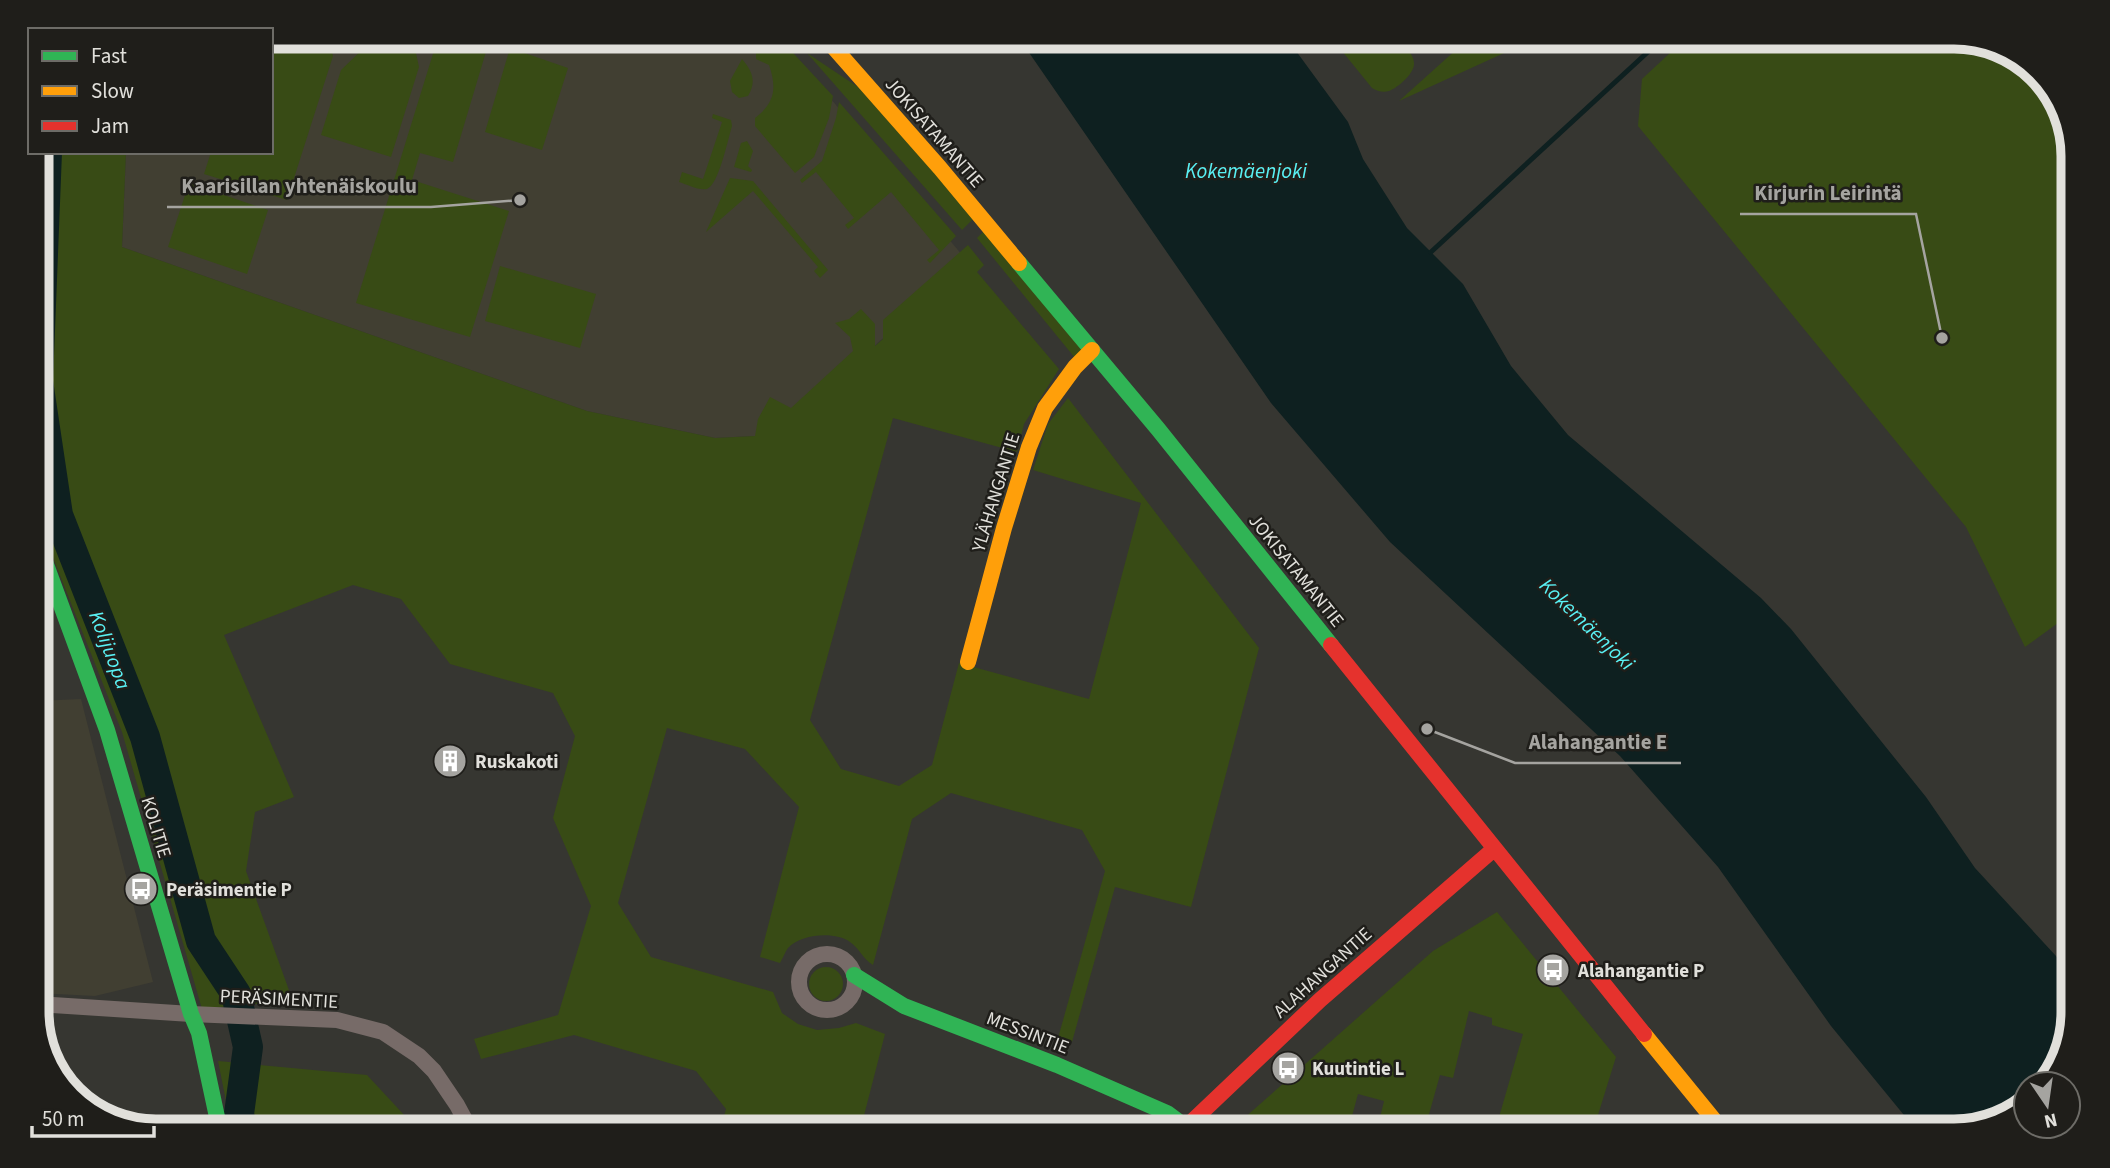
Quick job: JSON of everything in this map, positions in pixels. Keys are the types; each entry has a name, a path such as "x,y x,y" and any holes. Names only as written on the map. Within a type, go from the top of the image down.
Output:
{"street":[{"name":"JOKISATAMANTIE","path":"835,49 940,168 1175,451 1713,1119"},
{"name":"YLÄHANGANTIE","path":"968,662 1029,447 1045,408 1092,350"},
{"name":"KOLITIE","path":"49,573 107,730 191,1014 199,1033 217,1119"},
{"name":"ALAHANGANTIE","path":"1197,1119 1320,1000 1494,849"},
{"name":"MESSINTIE","path":"855,975 904,1006 1057,1065 1167,1113 1174,1119"},
{"name":"PERÄSIMENTIE","path":"49,1005 337,1020 383,1032 419,1056 434,1071 465,1119"}],"shaded area":[{"path":"273,49 789,49 968,262 775,435 715,438 587,411 122,247 126,154 273,154"},
{"path":"81,699 153,982 95,996 49,994 49,700"}],"green space":[{"path":"273,49 331,49 333,56 287,200 204,174 210,154 273,154"},
{"path":"363,49 415,49 419,67 391,157 321,135 341,70"},
{"path":"434,49 487,49 453,162 420,153 412,180 509,211 470,337 356,303"},
{"path":"510,49 568,68 542,150 485,132"},
{"path":"756,49 789,49 833,96 829,118 814,157 795,173 755,126 755,118 767,107 773,88 769,65 756,59"},
{"path":"1340,49 1407,49 1414,63 1409,75 1393,89 1385,92 1372,88"},
{"path":"1457,49 1513,49 1399,101"},
{"path":"1674,49 1954,49 1982,53 2008,63 2030,80 2047,102 2057,128 2061,149 2061,621 2025,647 1966,527 1638,126 1642,79"},
{"path":"807,53 858,87 975,217 962,230"},
{"path":"742,59 751,72 753,81 748,96 739,98 732,92 730,81"},
{"path":"839,102 956,236 930,263 927,260 939,250 891,192 848,229 845,225 854,218 816,172 802,183 800,180 822,161"},
{"path":"713,114 731,120 732,126 715,179 707,189 700,189 679,182 682,172 703,179 722,122 712,118"},
{"path":"747,141 753,151 748,166 751,172 734,167 741,143"},
{"path":"49,154 126,154 122,247 587,411 715,438 755,436 758,419 770,397 791,408 853,351 850,337 835,323 849,319 861,309 875,324 875,346 883,339 883,320 968,245 984,265 977,272 1059,369 1024,424 1017,452 893,418 810,720 841,769 899,786 932,765 959,663 1089,699 1141,503 1033,470 1048,424 1068,398 1259,648 1191,907 1115,887 1072,1042 1058,1038 1105,871 1082,830 951,793 912,819 873,965 850,942 827,935 809,937 794,943 780,963 760,957 799,807 745,749 667,728 618,903 651,957 773,992 782,1013 798,1024 817,1030 856,1023 885,1034 863,1119 723,1119 726,1109 696,1071 574,1035 481,1059 474,1039 558,1015 591,906 553,818 575,736 553,693 450,664 401,599 353,585 224,635 294,797 255,812 246,871 290,993 300,1000 202,1009 122,732 49,548"},
{"path":"730,178 753,181 828,270 820,278 814,271 818,267 753,191 706,232"},
{"path":"189,183 268,210 247,274 168,247"},
{"path":"985,230 1082,348 1075,358 977,238"},
{"path":"500,266 596,294 580,348 485,321"},
{"path":"1497,912 1616,1057 1597,1119 1498,1119 1523,1034 1492,1025 1492,1018 1469,1011 1453,1078 1440,1075 1428,1119 1380,1119 1384,1101 1358,1094 1351,1119 1243,1119 1433,951"},
{"path":"826,967 838,972 843,984 838,996 826,1001 814,996 809,984 814,972"},
{"path":"218,1061 367,1075 408,1119 230,1119"}],"water":[{"name":"Kokemäenjoki","path":"1027,49 1295,49 1348,122 1363,159 1407,228 1463,284 1511,366 1568,435 1761,598 1791,629 1926,797 1975,868 2056,956 2061,964 2060,1026 2053,1053 2044,1070 2012,1070 2012,1102 1995,1111 1968,1118 1907,1119 1831,1026 1718,867 1620,756 1390,542 1271,403"}],"waterway":[{"path":"1431,252 1651,49"},
{"name":"Kolijuopa","path":"49,455 58,515 145,737 201,941 236,994 248,1047 240,1119"}],"traffic: fast":[{"path":"1019,263 1158,429 1331,645"},
{"path":"49,573 107,730 191,1014 199,1033 217,1119"},
{"path":"854,975 904,1006 1057,1065 1167,1113 1175,1119"}],"traffic: slow":[{"path":"835,49 1019,263"},
{"path":"968,662 1029,447 1045,408 1075,367 1092,350"},
{"path":"1644,1034 1713,1119"}],"traffic: jam":[{"path":"1331,645 1644,1034"},
{"path":"1195,1119 1320,1000 1494,849"}],"place":[{"name":"Kaarisillan yhtenäiskoulu","path":"520,200"},
{"name":"Kirjurin Leirintä","path":"1942,338"},
{"name":"Alahangantie E","path":"1427,729"},
{"name":"Ruskakoti","path":"450,761"},
{"name":"Peräsimentie P","path":"141,889"},
{"name":"Alahangantie P","path":"1553,970"},
{"name":"Kuutintie L","path":"1288,1068"}]}
